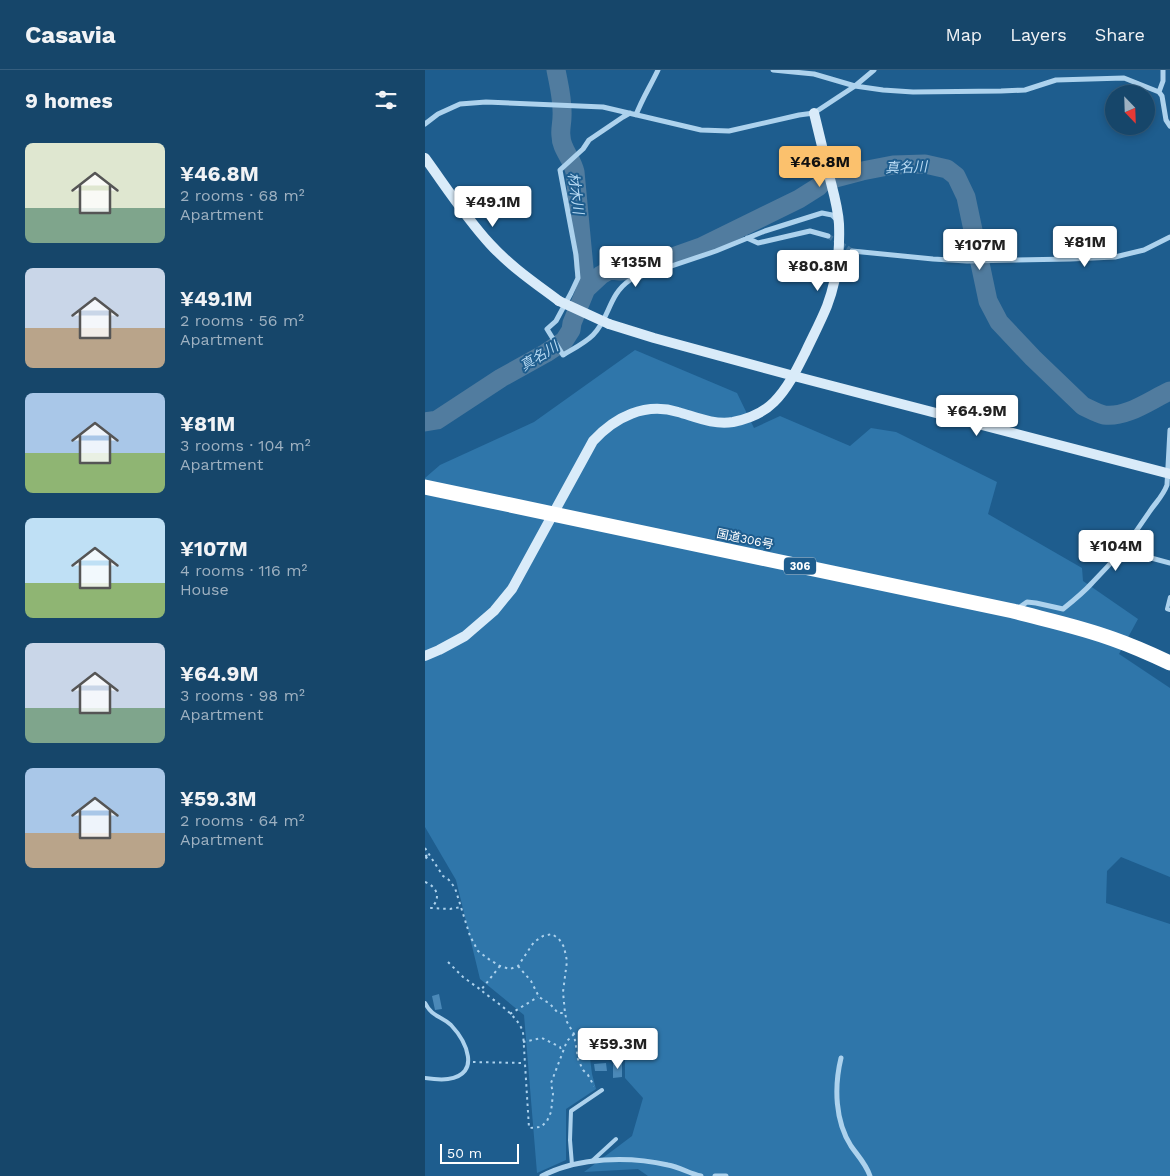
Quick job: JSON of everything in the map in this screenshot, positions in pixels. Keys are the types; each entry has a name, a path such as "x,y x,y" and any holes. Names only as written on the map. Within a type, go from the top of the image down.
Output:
{"highway":[{"name":"国道306号","path":"425,487 1013,611 1100,634 1170,663"}],"street":[{"path":"637,115 641,102 658,70"},
{"path":"773,70 814,74 855,86 913,92 1025,90 1056,80 1124,78 1159,92 1162,96 1170,126"},
{"path":"425,124 438,114 460,104 486,102 603,107 701,130 729,131 814,113 855,86 874,70"},
{"path":"1159,92 1163,81 1163,70"},
{"path":"425,656 465,636 494,611 512,589 593,441 601,432 617,420 636,411 661,408 713,422 732,422 767,408 781,394 794,376 821,320 832,291 838,258 839,222 837,206 814,113"},
{"path":"630,114 589,140 583,149 561,170 576,255 578,278 556,321 547,329 563,355 593,335 616,294 623,285 631,280 716,251 765,231 822,213 836,217 839,222"},
{"path":"425,158 491,245 521,272 559,301 609,324 794,376 1169,474"},
{"path":"747,238 758,243 810,232 828,236"},
{"path":"852,251 967,261 1115,257 1144,250 1170,240"},
{"path":"1013,611 1027,602 1063,609 1091,584 1126,546 1161,497 1167,485 1170,430"},
{"path":"1140,555 1170,563"},
{"path":"841,1058 837,1100 840,1119 851,1146 864,1162 869,1176"},
{"path":"542,1176 554,1170 572,1166 624,1159 671,1165 701,1176"},
{"path":"715,1176 726,1176"}],"lane":[{"path":"1170,597 1167,609 1170,610"},
{"path":"425,1003 433,1014 450,1024 457,1032 469,1058 469,1065 465,1071 455,1077 448,1079 425,1078"},
{"path":"572,1166 570,1140 571,1111 602,1090"},
{"path":"592,1162 615,1139"}],"path":[{"path":"425,848 443,876 455,888 470,936 479,951 500,966 510,969 518,966 535,942 543,936 552,934 559,939 564,947 567,961 563,992 567,1022 574,1034 578,1059 594,1086"},
{"path":"425,857 429,855"},
{"path":"425,882 435,889 438,897 436,904 431,908 450,909 461,907"},
{"path":"448,962 520,1024 523,1032 529,1128 541,1127 547,1121 551,1112 553,1094 551,1082 567,1041 574,1034"},
{"path":"481,990 500,966"},
{"path":"518,966 531,981 539,997 550,1004 558,1013 565,1013"},
{"path":"510,1014 539,997"},
{"path":"523,1042 542,1038 560,1047 562,1053"},
{"path":"469,1062 524,1063"}],"shaded area":[{"path":"635,350 737,393 754,428 780,416 850,446 871,428 896,432 997,482 988,514 1082,568 1083,581 1138,619 1119,654 1170,688 1170,877 1121,857 1107,871 1106,903 1170,924 1170,1176 648,1176 638,1169 584,1172 632,1136 643,1098 625,1078 625,1042 588,1043 596,1089 566,1109 566,1160 537,1173 524,1015 480,979 456,880 425,827 425,478 440,465 534,422"}],"building":[{"path":"439,994 442,1009 435,1010 432,996"},
{"path":"600,1046 622,1046 622,1060 600,1060"},
{"path":"606,1063 607,1071 595,1071 594,1064"},
{"path":"622,1063 622,1077 613,1078 613,1064"}],"waterway":[{"name":"材木川","path":"556,70 562,105 561,141 575,172 586,289"},
{"name":"真名川","path":"425,422 437,420 501,378 564,341 571,330 586,289 601,275 610,270 632,270 701,247 799,199 824,181 893,165 925,164 947,169 956,176 966,197 988,301 999,322 1083,406 1104,415 1121,414 1138,408 1170,391"}],"tunnel":[{"path":"828,236 852,251"}]}
